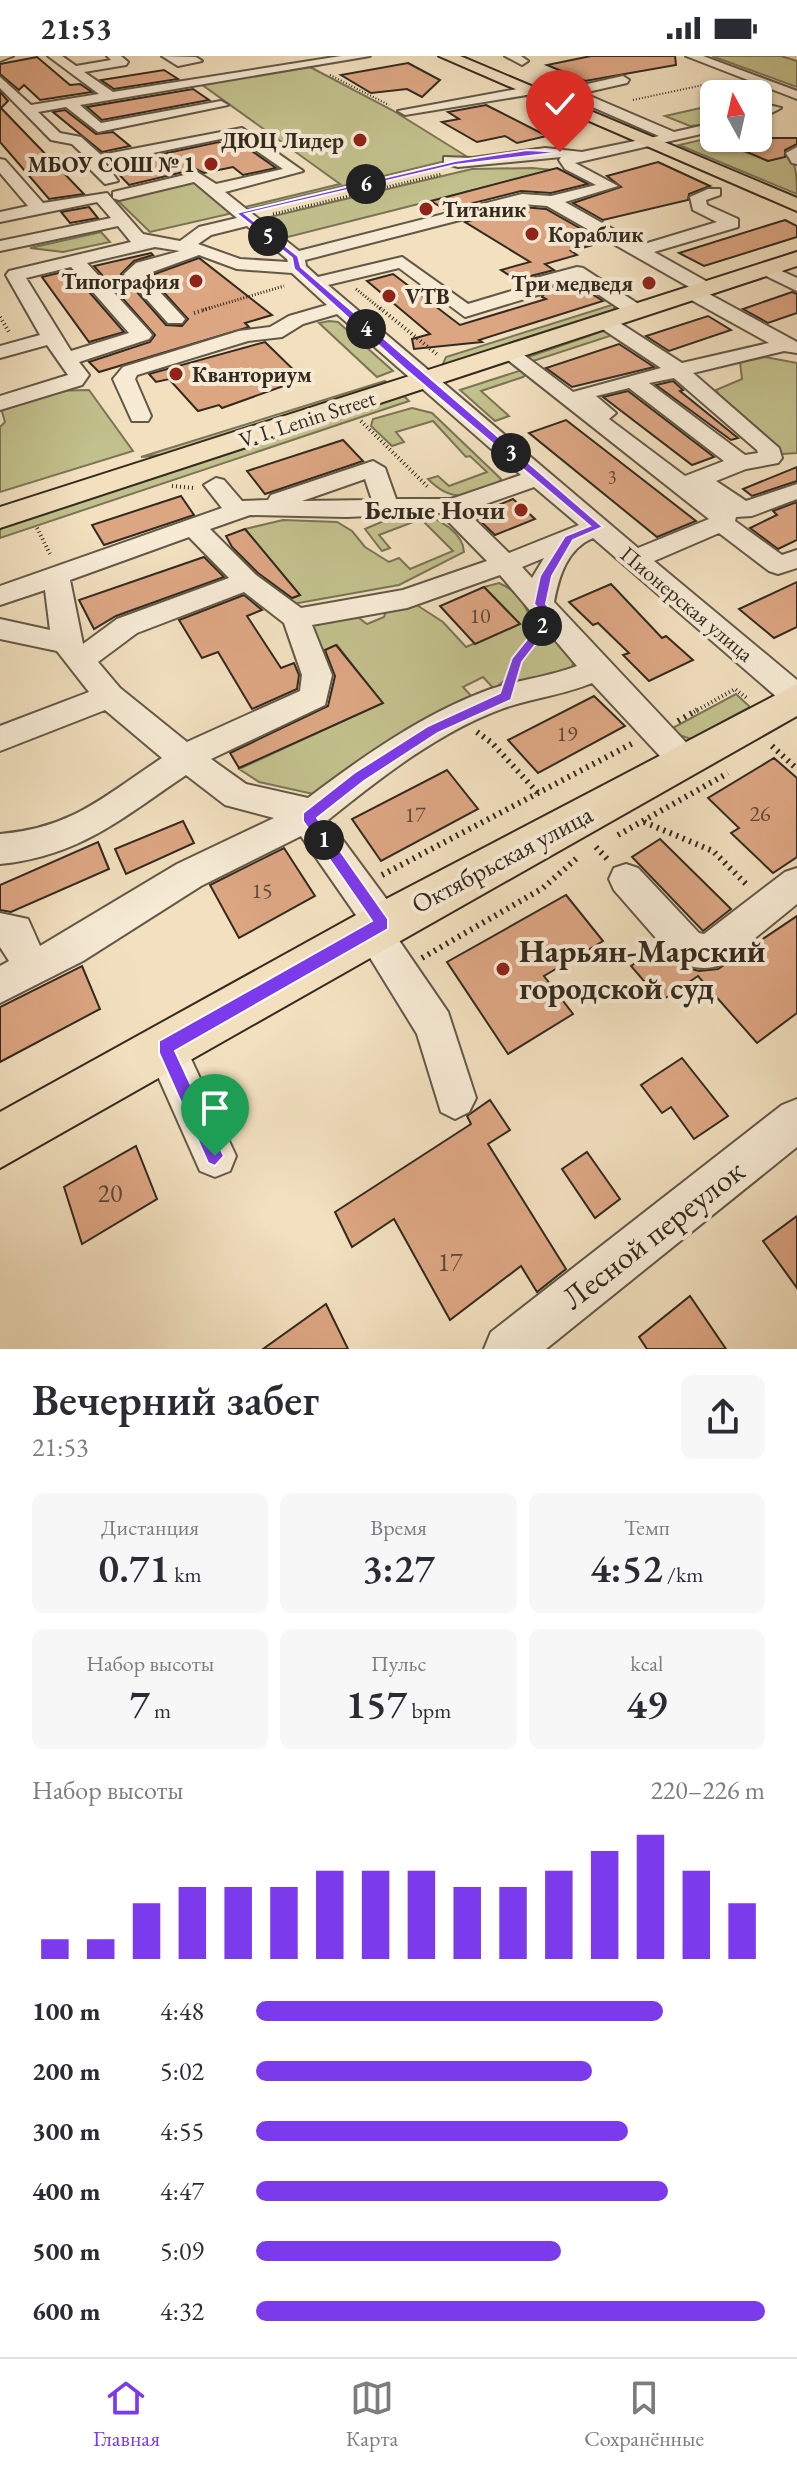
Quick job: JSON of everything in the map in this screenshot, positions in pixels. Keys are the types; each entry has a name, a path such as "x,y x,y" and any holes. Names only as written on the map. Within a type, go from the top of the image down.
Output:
{"main road":[{"path":"447,56 629,134 652,138 725,174 794,201"},
{"name":"V. I. Lenin Street","path":"0,518 797,259"},
{"name":"Октябрьская улица","path":"0,1141 377,927 679,742 783,700"}],"street":[{"path":"0,57 7,56"},
{"path":"168,56 178,62 192,59 221,76"},
{"path":"266,56 287,67"},
{"path":"30,109 248,74 319,59 364,56"},
{"path":"692,56 797,95"},
{"path":"70,68 133,70 117,59"},
{"path":"228,63 248,74"},
{"path":"70,68 110,96"},
{"path":"623,80 570,92 604,106 652,138"},
{"path":"69,103 98,128 221,105 190,82"},
{"path":"465,85 484,98"},
{"path":"3,88 30,109 56,137 76,140 98,160"},
{"path":"405,111 528,91"},
{"path":"2,213 101,196 137,238 205,251 237,264 294,266 383,234 522,199 551,201 610,186 565,162 652,138 700,130"},
{"path":"237,131 295,171 212,190 197,177 115,188 97,168 98,160 237,131"},
{"path":"562,138 586,155"},
{"path":"797,151 793,153 797,160"},
{"path":"452,165 527,152 586,155"},
{"path":"0,163 38,208"},
{"path":"640,251 732,223 699,207 698,197 725,174"},
{"name":"Пионерская улица","path":"212,190 425,381 635,559 783,700"},
{"path":"1,196 24,192"},
{"path":"551,201 640,251 675,265 700,291 788,339"},
{"path":"183,247 205,231 244,216"},
{"path":"0,246 123,220"},
{"path":"623,241 655,231"},
{"path":"0,403 75,381 79,375 52,338 15,275 152,242"},
{"path":"175,319 133,274 142,267 205,251"},
{"path":"66,359 142,335 76,261"},
{"path":"315,283 402,262 465,311 537,289 538,283 577,272 636,311"},
{"path":"766,269 797,285"},
{"path":"140,416 124,379 130,371 246,335 275,333 296,320 341,307"},
{"path":"605,322 675,368 768,448 770,458 741,463 692,482"},
{"path":"0,352 52,338"},
{"path":"578,399 583,393 608,385 634,382 675,368 788,339"},
{"path":"509,353 659,453"},
{"path":"634,382 741,463"},
{"path":"578,399 692,482 743,511 797,491"},
{"path":"0,596 192,526 373,468 387,508"},
{"path":"216,485 248,509 448,507 539,477"},
{"path":"635,559 721,523 724,518 720,512 692,482"},
{"path":"448,507 505,564 597,670 679,742"},
{"path":"721,523 778,565 797,559"},
{"path":"0,849 21,849 69,837 118,809 186,758 314,697 317,675 296,618 247,581 192,526"},
{"path":"296,618 407,599 597,527"},
{"path":"546,611 546,576 569,538"},
{"path":"58,575 74,651 109,696 237,796 302,810 308,817 434,1026 455,1098"},
{"path":"0,629 74,651 127,626 247,581"},
{"path":"0,930 15,931 16,977 189,875 308,817 359,777 456,718 506,696 558,685 597,670"},
{"path":"0,739 109,696"},
{"path":"626,879 689,949 699,953 710,952 797,883"},
{"path":"165,1047 215,1156"},
{"name":"Лесной переулок","path":"508,1349 797,1120"}],"path":[{"path":"319,59 369,96 405,111"},
{"path":"604,106 730,79"},
{"path":"244,216 293,200 452,165"},
{"path":"244,216 303,207 421,179 452,165"},
{"path":"412,173 421,179"},
{"path":"374,182 384,188"},
{"path":"331,192 341,198"},
{"path":"293,200 303,207"},
{"path":"175,319 294,266"},
{"path":"341,276 439,356"},
{"path":"0,317 10,332 0,330"},
{"path":"360,421 448,507"},
{"path":"37,528 58,575"},
{"path":"506,696 517,661 546,611"},
{"path":"679,742 735,689 783,700"},
{"path":"456,718 492,743 538,793"},
{"path":"370,881 646,737"},
{"path":"758,754 781,741"},
{"path":"772,746 797,769"},
{"path":"414,962 543,888 579,856 731,771"},
{"path":"643,821 713,851 768,906"}],"shaded area":[{"path":"712,56 781,56 797,61 797,87"},
{"name":"ДЮЦ Лидер","path":"310,67 392,110 466,156 244,210 241,208 340,184 201,84"},
{"path":"700,108 700,125 690,126 665,116"},
{"path":"700,140 700,152 746,152 768,161 788,155 778,142 789,154 794,165 797,194 679,145"},
{"path":"472,169 553,170 280,239 257,220"},
{"path":"194,181 233,213 150,232 115,198"},
{"path":"101,232 110,242 63,252 30,248"},
{"path":"615,304 613,312 442,366 446,357"},
{"path":"338,322 393,371 377,377 319,323"},
{"path":"603,331 616,334 530,362 528,357"},
{"path":"765,357 797,363 797,453 782,454 724,404 716,390 742,379 740,362"},
{"path":"522,370 528,373 481,391 509,416 495,421 460,390"},
{"path":"385,381 389,385 169,454 141,457"},
{"path":"89,390 133,451 0,492 0,427 5,422 0,405 49,391"},
{"path":"402,394 409,401 0,538 0,527"},
{"path":"412,408 432,413 501,479 499,482 469,494 446,492 428,479 438,476 449,486 487,472 470,456 466,457 433,421 396,432 404,442 392,446 371,426 373,419"},
{"path":"421,514 435,519 455,533 464,552 399,585 293,604 280,603 300,595 245,529 283,520 337,522 352,531 365,547 389,562 399,558 410,569 453,551 421,519 379,535 390,548 382,551 365,529 386,520"},
{"path":"499,583 516,594 541,630 568,650 574,660 571,670 515,685 504,681 494,689 483,677 463,687 474,699 313,794 259,782 239,769 382,703 337,645 315,654 304,624 344,607 367,624 384,617 387,608 412,602 443,622 466,647 520,624 484,587"},
{"path":"736,694 750,707 691,739 667,731"}],"building":[{"path":"591,56 675,56 676,65 585,81 547,65"},
{"path":"37,57 70,85 80,84 92,92 40,100 24,85 19,90 0,74 0,64"},
{"path":"408,63 440,80 422,97 407,89 371,93 341,75"},
{"path":"164,70 178,79 114,89 101,80"},
{"path":"193,89 209,100 102,120 87,107"},
{"path":"0,92 8,101 1,108 84,194 49,199 0,142"},
{"path":"486,105 547,136 517,143 505,136 477,142 442,122 459,119 448,112"},
{"path":"65,110 96,134 113,132 130,146 102,152 53,112"},
{"path":"772,138 797,138 797,144 785,150 785,157 768,161 747,152 772,152"},
{"name":"МБОУ СОШ № 1","path":"219,142 232,152 249,149 276,168 243,175 233,167 204,173 196,169 129,185 110,165"},
{"path":"658,162 710,186 689,194 688,200 603,220 573,203 621,187 607,176"},
{"path":"557,168 588,184 551,193 521,191 446,210 431,201"},
{"path":"89,207 98,218 70,223 61,212"},
{"path":"522,207 546,209 604,242 571,251 577,255 545,264 554,270 531,276 523,284 501,270 530,262 465,222"},
{"path":"785,220 797,226 797,237 704,266 679,253"},
{"path":"153,255 134,261 121,274 166,325 182,326 188,319 149,276 199,258 272,315 245,323 249,327 99,372 89,362 150,342 155,335 94,266"},
{"path":"70,270 124,332 89,342 42,277"},
{"path":"393,274 460,325 546,299 542,297 549,288 573,282 603,301 479,340 482,342 414,349 412,339 430,334 367,281"},
{"path":"792,292 797,294 797,313 768,323 743,309"},
{"path":"708,316 731,330 669,351 646,336"},
{"name":"Кванториум","path":"265,342 303,379 222,408 219,405 198,411 169,379 156,382 149,374"},
{"path":"619,344 654,367 572,387 546,368"},
{"path":"673,381 683,390 680,391 738,438 731,440 656,385"},
{"path":"628,391 714,457 692,465 603,397"},
{"path":"566,420 696,521 657,537 529,433"},
{"path":"343,440 363,461 265,494 247,471"},
{"path":"797,467 797,481 752,496 743,489"},
{"path":"181,496 194,515 104,545 92,525"},
{"path":"513,499 535,519 495,535 474,515"},
{"path":"797,502 797,540 778,549 750,528 777,515 773,511"},
{"path":"245,529 300,595 292,598 258,573 232,547 226,536"},
{"path":"204,557 224,577 116,616 94,629 79,600"},
{"path":"797,582 797,627 774,638 739,609"},
{"path":"611,584 662,638 666,636 693,660 649,681 623,655 629,653 598,623 593,625 569,602"},
{"path":"484,587 520,624 475,644 440,606"},
{"path":"244,595 262,610 247,616 281,668 294,663 299,675 297,689 252,709 218,652 202,658 179,620"},
{"path":"336,645 383,703 239,768 230,753 328,706 335,676 325,650"},
{"path":"594,696 625,726 538,773 508,740"},
{"path":"774,758 797,778 797,857 773,873 731,833 739,828 708,798"},
{"path":"447,770 478,809 381,861 352,819"},
{"path":"183,821 194,843 126,874 115,849"},
{"path":"660,839 731,909 703,931 632,857"},
{"path":"98,842 109,869 11,912 0,910 0,885"},
{"path":"284,848 315,896 239,938 210,885"},
{"name":"Нарьян-Марский городской суд","path":"566,895 603,941 544,976 573,1014 508,1054 447,962"},
{"path":"797,916 797,1013 757,1043 698,976 661,1001 631,966 660,947 681,966 699,971 718,969"},
{"path":"82,966 100,1009 0,1062 0,1007"},
{"path":"682,1058 728,1116 694,1139 671,1107 662,1113 641,1085"},
{"path":"490,1100 510,1130 488,1144 566,1269 537,1292 521,1266 450,1320 394,1219 352,1247 335,1212 471,1124 467,1116"},
{"path":"136,1146 157,1199 82,1244 64,1187"},
{"path":"587,1152 620,1199 595,1218 562,1169"},
{"path":"797,1216 797,1288 763,1241"},
{"path":"690,1296 726,1349 647,1349 639,1337"},
{"path":"326,1304 348,1349 263,1349"}],"place":[{"name":"ДЮЦ Лидер","path":"360,140"},
{"name":"МБОУ СОШ № 1","path":"211,164"},
{"name":"Титаник","path":"426,209"},
{"name":"Кораблик","path":"532,234"},
{"name":"Типография","path":"196,281"},
{"name":"Три медведя","path":"649,283"},
{"name":"VTB","path":"389,296"},
{"name":"Кванториум","path":"176,374"},
{"name":"Белые Ночи","path":"521,510"},
{"name":"Нарьян-Марский городской суд","path":"503,969"}],"route":[{"path":"215,1156 165,1047 383,924 308,817 359,777 433,730 506,696 517,661 551,617 540,604 546,576 569,538 597,527 408,367 297,268 296,257 240,213 455,163 461,165 527,152 560,152"}]}
